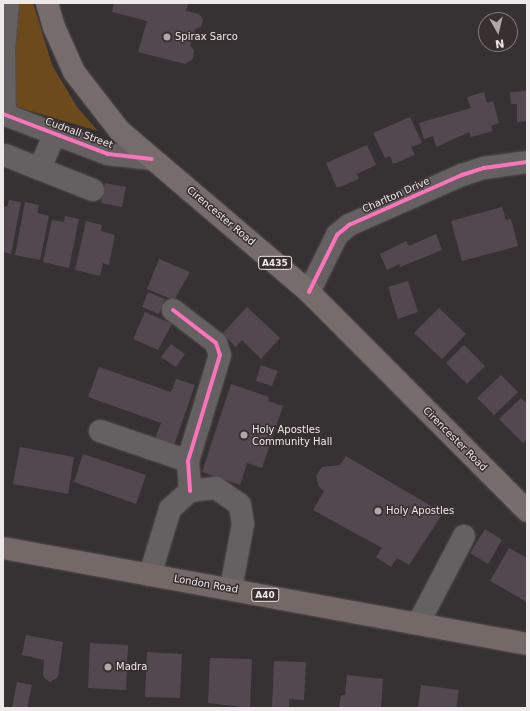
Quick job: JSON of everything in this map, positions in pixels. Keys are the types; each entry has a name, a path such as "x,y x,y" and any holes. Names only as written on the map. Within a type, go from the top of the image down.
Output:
{"highway":[{"name":"London Road","path":"3,548 419,622 527,644"}],"main road":[{"name":"Cirencester Road","path":"47,3 63,50 88,93 120,131 152,160 309,292 527,511"}],"street":[{"path":"4,114 4,49 8,3"},
{"name":"Cudnall Street","path":"4,114 108,154 152,160"},
{"path":"40,169 55,133"},
{"path":"5,155 93,190"},
{"name":"Charlton Drive","path":"309,292 337,235 349,225 462,175 484,168 527,162"},
{"path":"173,310 216,343 220,355 215,380 188,461 190,491"},
{"path":"100,431 188,461"},
{"path":"150,575 170,509 190,491 216,488 240,505 243,524 231,588"},
{"path":"419,622 464,536"}],"shaded area":[{"path":"17,3 33,3 52,65 77,107 98,131 17,107 13,80"}],"building":[{"name":"Spirax Sarco","path":"114,3 188,3 186,11 199,14 203,20 201,27 195,29 190,46 194,50 193,59 185,64 138,52 147,21 112,12"},
{"path":"527,91 527,121 517,122 517,104 511,104 510,92"},
{"path":"484,92 487,103 493,101 499,123 491,126 493,131 471,137 469,132 436,147 433,136 424,139 419,123 471,108 467,97"},
{"path":"410,117 422,143 411,147 415,155 393,164 390,156 385,158 373,133"},
{"path":"367,145 376,165 357,174 359,179 337,188 326,163"},
{"path":"105,183 126,187 122,207 101,203"},
{"path":"9,200 21,202 11,254 3,252 3,206 7,207"},
{"path":"25,202 39,205 37,213 49,216 40,260 15,255"},
{"path":"502,207 506,220 511,219 518,246 462,261 451,221"},
{"path":"65,216 79,219 69,268 43,262 52,220 64,222"},
{"path":"86,221 102,225 101,231 115,235 109,265 103,263 100,276 75,270"},
{"path":"436,234 442,250 400,267 399,264 387,270 380,254 406,241 409,246"},
{"path":"159,259 190,272 174,300 147,289"},
{"path":"408,281 418,312 398,319 388,287"},
{"path":"148,292 165,299 159,314 142,307"},
{"path":"247,307 280,338 261,359 242,340 236,347 222,334"},
{"path":"439,308 466,334 442,359 414,333"},
{"path":"145,312 172,324 158,350 133,339"},
{"path":"171,344 185,354 176,367 161,357"},
{"path":"464,345 485,366 467,384 446,363"},
{"path":"261,365 278,371 272,386 256,381"},
{"path":"99,367 171,392 176,379 195,385 172,451 153,444 161,423 88,397"},
{"path":"501,375 518,392 494,415 477,398"},
{"name":"Holy Apostles Community Hall","path":"231,384 269,397 268,401 283,406 262,468 247,463 240,485 202,472"},
{"path":"521,398 527,404 527,439 523,443 499,419"},
{"path":"20,447 74,457 68,494 13,484"},
{"path":"83,454 146,475 136,504 74,482"},
{"name":"Holy Apostles","path":"346,456 443,513 409,565 397,558 391,567 376,557 382,548 313,510 324,491 319,487 316,476 322,467 340,465"},
{"path":"485,529 502,540 488,564 470,553"},
{"path":"509,548 527,558 527,602 490,581"},
{"path":"26,635 63,642 58,677 50,682 43,677 44,660 22,655"},
{"name":"Madra","path":"90,643 128,645 126,690 88,688"},
{"path":"147,652 182,654 180,698 145,697"},
{"path":"210,658 252,659 250,708 208,703"},
{"path":"274,661 306,662 304,700 289,699 289,708 272,707"},
{"path":"347,675 383,679 381,708 339,708 341,695 345,695"},
{"path":"17,682 32,685 27,708 12,708"},
{"path":"421,685 459,690 456,708 418,708"}],"cycle path":[{"path":"3,114 108,154 152,159"},
{"path":"309,292 337,235 349,225 462,175 484,168 527,162"},
{"path":"173,310 216,343 220,355 188,461 190,491"}],"place":[{"name":"Spirax Sarco","path":"167,37"},
{"name":"Holy Apostles Community Hall","path":"244,435"},
{"name":"Holy Apostles","path":"378,511"},
{"name":"Madra","path":"108,667"}]}
